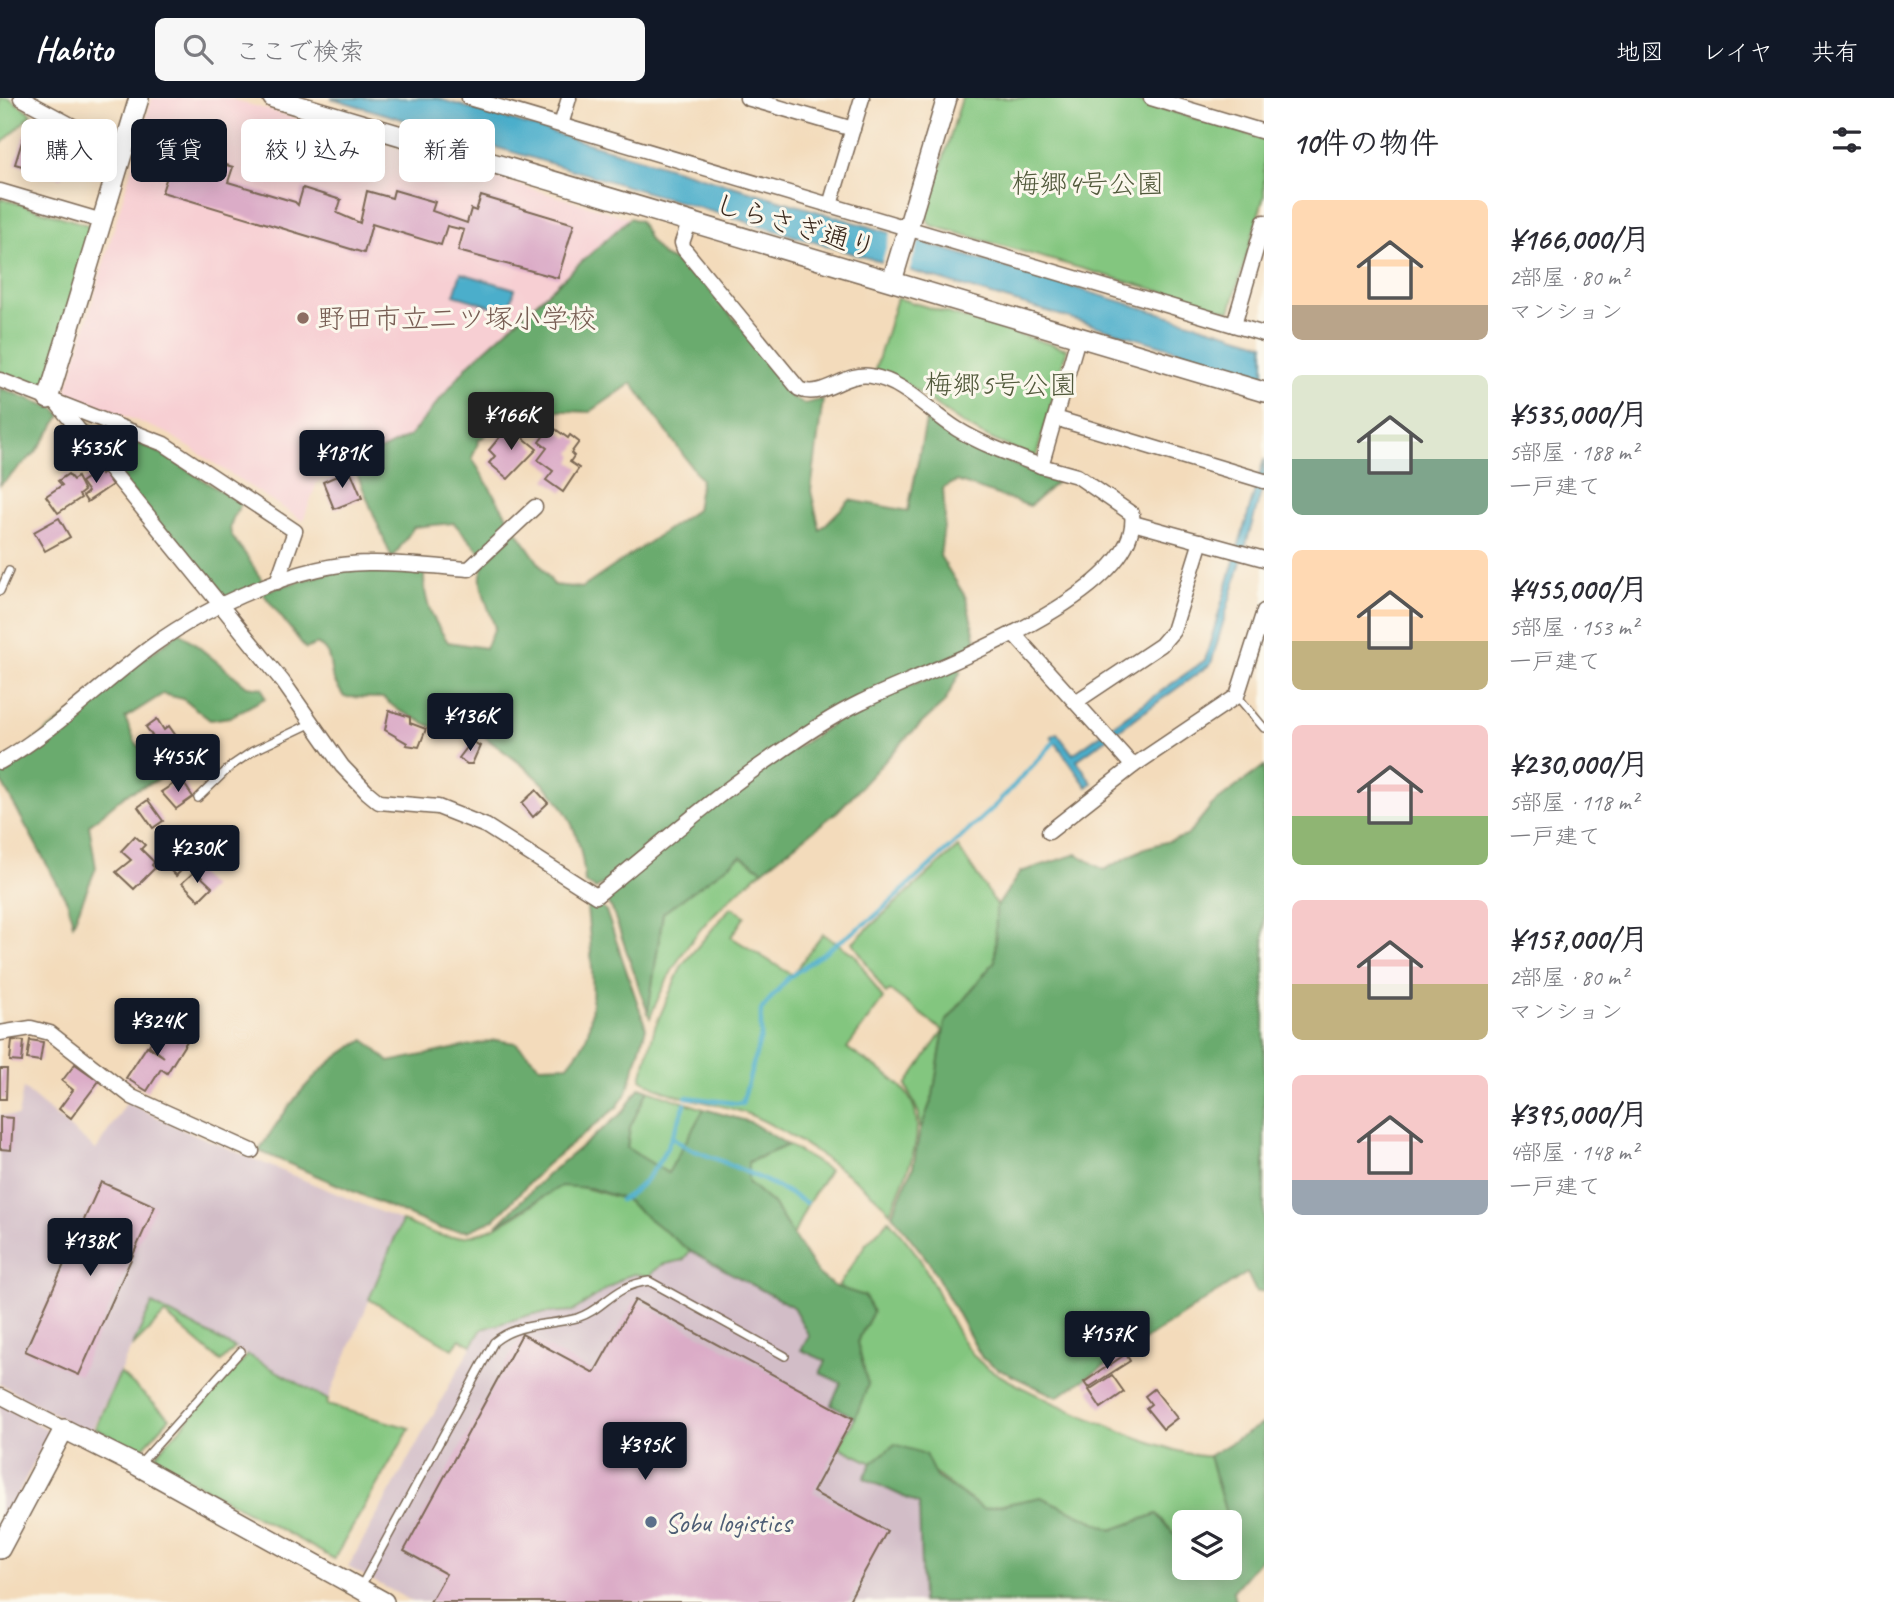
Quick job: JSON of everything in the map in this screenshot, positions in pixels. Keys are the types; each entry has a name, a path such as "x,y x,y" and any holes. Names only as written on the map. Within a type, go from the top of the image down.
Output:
{"street":[{"path":"22,98 80,130 125,143"},
{"path":"52,400 139,98"},
{"name":"しらさぎ通り","path":"273,98 689,223 894,275 1078,338 1264,392"},
{"path":"470,98 830,205 907,232 1264,334"},
{"path":"561,125 569,98"},
{"path":"747,98 853,129"},
{"path":"830,205 862,98"},
{"path":"894,275 947,98"},
{"path":"1151,98 1264,132"},
{"path":"0,191 102,221"},
{"path":"1234,325 1259,256 1264,222"},
{"path":"52,400 283,682 342,766 380,802 438,807 486,826 596,897 706,804 771,757 858,703 1013,633 1069,601 1115,565 1129,541 1133,523 1132,514 1077,476 995,449 956,429 898,385 881,379 857,376 815,393 799,389 684,249 682,243 689,223"},
{"path":"1041,466 1078,338"},
{"path":"0,380 164,444 295,531 277,582"},
{"path":"1055,418 1264,481"},
{"path":"0,762 38,740 153,645 221,607 277,582 323,568 369,562 469,569 535,508"},
{"path":"1133,523 1264,559"},
{"path":"1077,701 1161,645 1173,631 1201,541"},
{"path":"1049,832 1133,766 1237,696 1257,655 1264,611"},
{"path":"1013,633 1133,766"},
{"path":"0,1033 31,1028 50,1033 132,1097 252,1152"},
{"path":"0,1396 138,1465 384,1602"},
{"path":"0,1549 64,1429"}],"lane":[{"path":"0,590 9,570"},
{"path":"1237,696 1264,728"},
{"path":"198,798 231,766 253,751 312,723"},
{"path":"360,1589 494,1342 502,1335 540,1323 578,1317 628,1284 649,1282 785,1356"},
{"path":"138,1465 241,1351"}],"shaded area":[{"name":"野田市立二ツ塚小学校","path":"152,98 228,98 298,119 241,119 241,182 385,182 385,145 399,149 399,182 495,182 495,178 630,218 469,364 410,436 317,482 303,521 169,434 66,392 131,170 131,182 227,182 227,119 146,119"},
{"path":"23,1088 96,1150 127,1102 182,1129 402,1221 328,1400 152,1304 90,1434 0,1384 0,1115 18,1116"},
{"path":"690,1251 793,1307 841,1383 831,1404 855,1418 839,1447 872,1463 864,1479 919,1504 922,1602 413,1602 348,1567 481,1329 533,1314 573,1311 625,1277 634,1274 649,1276 661,1265 683,1260"},
{"path":"0,1404 47,1429 48,1434 0,1530"}],"green space":[{"path":"0,98 9,98 32,114 27,119 21,119 21,125 0,145"},
{"name":"梅郷4号公園","path":"962,98 1127,98 1264,139 1264,196 1230,311 930,225 926,216"},
{"path":"0,198 88,225 91,231 47,381 35,387 0,372"},
{"path":"630,218 640,221 649,240 663,256 692,269 773,365 791,397 804,404 823,399 811,491 820,530 850,500 908,511 927,416 990,453 1058,481 1030,506 957,481 943,488 945,518 940,556 966,598 977,645 855,701 596,889 585,883 581,852 573,827 548,788 465,722 453,737 398,710 383,698 344,697 333,678 329,657 324,650 316,644 306,649 262,592 349,567 424,570 429,608 448,642 485,648 495,628 481,583 481,574 491,557 516,530 554,585 582,588 696,510 701,480 632,383 590,412 517,409 479,440 472,458 511,523 481,553 454,523 414,527 392,559 353,464 410,436 469,364"},
{"name":"梅郷5号公園","path":"897,298 1067,349 1036,457 980,433 905,384 875,370"},
{"path":"0,388 56,409 61,416 35,453 0,485"},
{"path":"72,417 159,452 241,504 231,522 231,534 264,583 222,602"},
{"path":"180,632 247,686 262,688 265,698 230,717 210,720 183,699 163,694 125,718 135,741 162,778 126,794 89,825 96,868 73,924 68,903 0,779 0,766"},
{"path":"957,667 961,671 944,703 909,735 838,811 763,870 741,856 663,913 648,1013 612,909 605,900 607,893 708,807 859,706"},
{"path":"1264,766 1264,1291 1256,1292 1247,1273 1057,1397 1000,1370 982,1358 929,1262 892,1214 913,1167 920,1131 933,1096 945,1023 995,961 996,908 1020,872 1077,854 1104,870 1145,848 1187,836 1212,805"},
{"path":"958,847 997,905 995,961 945,1023 933,1096 920,1131 919,1114 906,1085 943,1031 890,990 886,994 853,942"},
{"path":"741,856 763,870 725,903 695,936 671,973 650,1018 648,1013 663,913"},
{"path":"586,896 606,911 646,1028 627,1092 617,1107 546,1165 494,1220 468,1231 441,1229 259,1151 292,1103 317,1074 365,1040 389,1062 496,1040 516,1043 540,1066 568,1065 584,1043 591,1011 592,971"},
{"path":"731,907 745,916 731,937 792,975 823,934 855,955 883,999 847,1048 895,1081 907,1094 914,1108 917,1122 913,1154 890,1212 844,1172 802,1143 763,1121 735,1110 680,1096 641,1079 655,1027 682,965"},
{"path":"640,1087 648,1090 630,1127 627,1148 668,1173 704,1109 750,1122 788,1145 748,1162 748,1182 773,1204 817,1273 834,1286 865,1296 873,1312 857,1342 868,1385 855,1418 831,1404 841,1383 820,1373 826,1361 801,1350 809,1336 793,1307 690,1251 624,1199 590,1188 561,1186 497,1225 547,1175 622,1113"},
{"path":"648,1090 704,1109 668,1174 627,1148 630,1127"},
{"path":"788,1145 829,1170 806,1207 793,1236 773,1204 748,1183 747,1163"},
{"path":"573,1185 624,1199 690,1251 683,1260 661,1265 649,1276 634,1274 625,1277 573,1311 533,1314 482,1329 472,1345 460,1339 453,1349 369,1299 402,1221 443,1236 474,1235 505,1222 560,1186"},
{"path":"889,1220 919,1258 960,1337 978,1360 1019,1386 1090,1419 1163,1446 1209,1456 1225,1510 1172,1510 1172,1532 1157,1514 1112,1530 1041,1497 983,1509 895,1444 872,1463 839,1447 855,1418 868,1385 857,1342 873,1312 838,1287 865,1245"},
{"path":"152,1304 235,1348 221,1362 165,1314 132,1347"},
{"path":"248,1355 328,1400 327,1405 410,1428 334,1559 152,1459"},
{"path":"120,1373 170,1418 139,1452 95,1428"},
{"path":"1264,1423 1264,1555 1233,1591 1235,1602 922,1602 919,1504 864,1478 872,1463 895,1444 925,1454 936,1477 983,1509 1041,1497 1112,1530 1157,1514 1172,1532 1172,1580 1242,1580 1242,1510 1225,1510 1209,1456"}],"water":[{"path":"331,98 436,98 1264,344 1264,376 495,147 495,119 401,119"},
{"path":"461,273 515,289 508,311 454,295"},
{"path":"1264,459 1264,483 1211,664 1077,760 1092,783 1087,787 1051,736 1057,733 1073,754 1205,660"}],"pier":[{"path":"891,231 919,239 909,273 881,265"}],"building":[{"path":"21,145 21,166 15,164"},
{"path":"227,165 233,167 228,182 298,205 303,188 341,200 337,213 360,223 367,191 392,198 394,190 435,202 432,211 467,223 471,209 476,211 481,196 574,224 558,278 458,251 464,230 447,226 441,245 372,224 364,253 162,192 165,182 227,182"},
{"path":"509,426 537,449 508,479 489,463 495,456 489,450"},
{"path":"551,426 579,442 571,453 574,456 570,462 579,468 563,492 546,480 553,471 538,460 547,448 539,442"},
{"path":"350,470 362,498 334,509 323,482"},
{"path":"98,471 101,475 103,472 112,485 87,502 83,496 88,492 81,482"},
{"path":"68,474 73,480 77,477 84,491 79,495 81,498 58,513 46,496 62,485 58,481"},
{"path":"59,518 70,537 45,551 34,532"},
{"path":"389,710 410,717 410,723 426,729 419,747 406,745 407,743 385,730"},
{"path":"157,719 164,730 169,726 181,743 177,746 180,751 172,757 169,754 156,763 142,745 153,737 146,727"},
{"path":"472,741 480,746 472,764 467,764 459,758"},
{"path":"181,779 193,797 176,809 161,792"},
{"path":"536,790 548,803 533,817 522,803"},
{"path":"148,800 163,821 153,828 138,807"},
{"path":"135,836 145,845 141,849 154,862 152,865 155,868 134,889 116,872 131,860 121,851"},
{"path":"172,845 188,863 176,876 158,858"},
{"path":"195,871 212,887 199,900 182,883"},
{"path":"163,1024 187,1041 167,1073 161,1069 147,1091 126,1078 147,1046 164,1057 149,1045"},
{"path":"12,1040 24,1041 22,1062 10,1061"},
{"path":"30,1040 43,1042 40,1061 27,1059"},
{"path":"75,1064 99,1081 71,1118 59,1109 73,1090 62,1081"},
{"path":"0,1069 7,1069 6,1099 0,1099"},
{"path":"0,1117 13,1118 11,1150 0,1149"},
{"path":"101,1182 155,1206 79,1375 25,1351"},
{"path":"635,1300 853,1418 813,1492 887,1531 848,1602 430,1602 446,1574 404,1551 522,1334 594,1373"},
{"path":"1126,1354 1130,1361 1088,1388 1084,1382"},
{"path":"1112,1375 1124,1392 1101,1408 1089,1390"},
{"path":"1154,1389 1177,1418 1163,1429 1146,1408 1151,1404 1145,1396"}],"waterway":[{"path":"686,1097 742,1104 761,1036 761,1010 788,978 874,917 996,805 1057,739"},
{"path":"620,1200 643,1183 661,1159 685,1104"},
{"path":"672,1137 690,1149 765,1180 806,1203"}],"place":[{"name":"野田市立二ツ塚小学校","path":"303,318"},
{"name":"Sobu logistics","path":"651,1522"}]}
